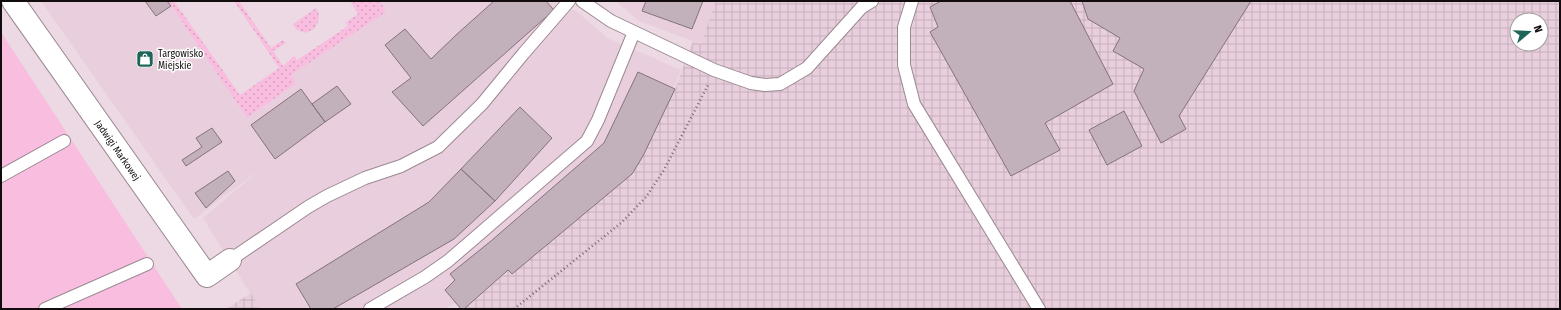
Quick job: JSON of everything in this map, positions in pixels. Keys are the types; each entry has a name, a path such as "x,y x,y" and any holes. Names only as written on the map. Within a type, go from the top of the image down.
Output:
{"street":[{"name":"Jadwigi Markowej","path":"13,1 206,276 230,260"}],"lane":[{"path":"230,260 328,196 365,178 401,166 438,147 482,104 569,1"},
{"path":"582,1 611,21 714,70 751,83 766,85 780,84 807,68 862,7 872,1"},
{"path":"912,1 904,27 904,65 914,104 1039,309"},
{"path":"370,309 425,277 448,261 587,141 598,120 634,32"},
{"path":"1,176 64,141"},
{"path":"45,309 147,264"}],"path":[{"path":"514,309 610,232 646,197 664,170 703,96 714,70"}],"shaded area":[{"path":"41,1 168,1 247,118 296,83 291,75 386,12 380,1 557,1 554,10 575,10 607,38 681,70 643,156 632,174 512,274 508,270 464,309 461,309 456,303 444,309 260,309 203,218 263,167 194,219"},
{"path":"168,1 174,1 240,95 279,68 234,1 239,1 271,48 283,40 286,43 273,51 283,66 294,56 297,60 348,26 346,22 358,14 350,1 380,1 386,12 291,75 296,83 247,118"},
{"path":"616,1 716,1 701,44 639,21"},
{"path":"716,1 1560,1 1560,309 464,309 508,270 512,274 632,174 643,156 675,89 693,41 701,44"},
{"path":"316,8 319,18 314,29 305,33 296,29 293,24"},
{"path":"1,32 182,309 1,309"},
{"path":"251,293 260,309 226,309"}],"building":[{"path":"145,1 167,1 171,6 156,16"},
{"path":"494,1 546,1 554,10 423,126 392,92 411,78 385,45 405,29 431,59"},
{"path":"646,1 703,1 692,29 642,11"},
{"path":"941,1 1070,1 1113,84 1045,123 1060,150 1011,176 930,32 938,27 930,7"},
{"path":"1082,1 1251,1 1179,116 1186,129 1161,143 1134,91 1144,69 1113,51 1120,38 1088,19"},
{"path":"638,72 675,89 643,156 632,174 512,274 508,270 464,309 461,309 445,290 455,280 450,274 491,241 604,143"},
{"path":"337,86 351,104 325,122 312,104"},
{"path":"301,89 325,122 275,159 251,125"},
{"path":"520,107 552,138 495,201 461,169"},
{"path":"1124,111 1142,146 1107,165 1089,130"},
{"path":"212,128 222,142 186,166 182,160 202,147 196,138"},
{"path":"461,169 495,201 454,239 333,309 311,309 296,284 429,202"},
{"path":"228,171 235,181 206,208 195,193"}],"place":[{"name":"Targowisko Miejskie","path":"145,59"}]}
